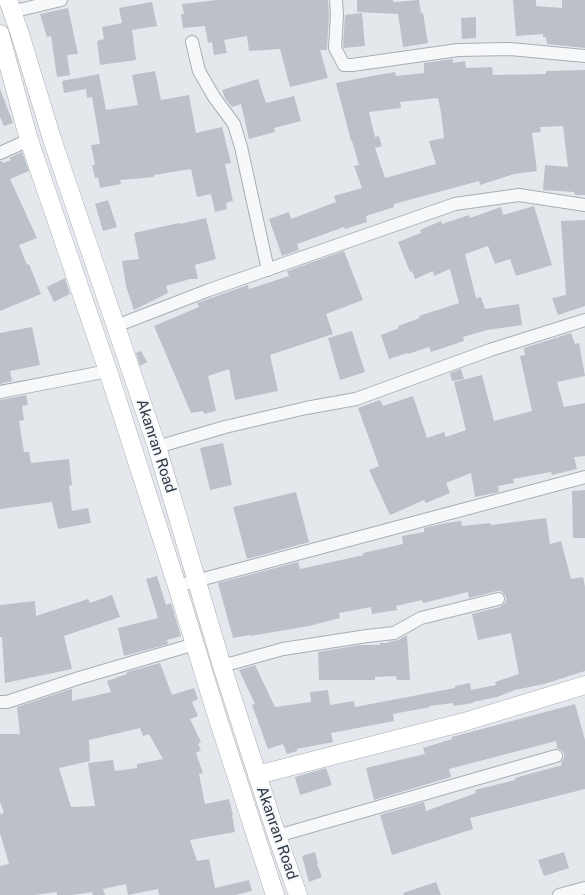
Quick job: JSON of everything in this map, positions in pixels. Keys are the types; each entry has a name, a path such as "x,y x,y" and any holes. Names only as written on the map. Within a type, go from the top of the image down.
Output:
{"main road":[{"name":"Akanran Road","path":"10,6 52,139 157,447 222,666 298,895"},
{"name":"Akanran Road","path":"0,34 29,140 108,371 275,895"},
{"path":"257,775 464,722 585,685"}],"street":[{"path":"10,6 61,0"},
{"path":"336,0 335,48 344,65 466,50 510,49 585,56"},
{"path":"192,42 200,71 214,97 234,124 241,147 268,270"},
{"path":"0,153 29,140"},
{"path":"116,326 208,290 455,204 519,195 585,205"},
{"path":"157,447 225,426 356,399 490,350 585,320"},
{"path":"0,392 108,371"},
{"path":"177,586 585,477"},
{"path":"222,666 283,650 394,633 421,618 498,599"},
{"path":"0,702 7,702 79,678 195,644"},
{"path":"277,836 556,756"},
{"path":"559,895 585,888"}],"building":[{"path":"217,0 328,0 327,50 320,50 328,78 290,87 280,49 249,51 247,36 224,40 227,53 214,55 212,42 208,43 205,26 183,28 181,14 184,14 182,4"},
{"path":"357,0 393,0 393,2 419,0 428,43 403,47 398,14 357,12"},
{"path":"513,0 536,0 536,6 562,8 562,0 585,0 585,48 547,44 546,37 543,37 543,34 516,36"},
{"path":"152,2 157,26 132,30 136,60 100,65 97,41 104,39 102,27 122,23 119,8"},
{"path":"68,8 78,54 67,55 70,75 57,77 51,36 47,37 40,14"},
{"path":"362,13 365,46 344,48 345,15"},
{"path":"476,17 476,38 462,39 461,18"},
{"path":"453,59 453,63 465,61 466,68 492,67 493,75 546,74 546,71 585,70 585,195 575,195 574,192 543,190 545,165 568,167 563,126 540,127 541,132 532,133 537,171 514,174 480,185 479,181 394,204 394,207 366,216 367,222 345,229 344,227 297,244 299,250 282,256 269,219 289,212 291,219 336,202 334,196 362,188 354,166 359,165 336,83 395,72 396,76 424,73 424,63","holes":["438,98 444,138 429,141 436,164 385,178 375,148 382,146 379,136 375,137 369,112 401,108 400,102"]},
{"path":"155,71 161,100 189,95 196,133 222,127 231,163 225,164 233,201 226,203 227,209 215,212 211,194 197,197 191,169 154,175 154,177 120,180 121,184 100,188 98,177 95,178 92,165 95,165 91,145 100,144 92,97 87,98 86,89 64,93 62,81 99,74 106,110 138,105 132,75"},
{"path":"258,79 266,103 294,96 301,121 274,128 275,132 249,139 241,104 232,107 222,90"},
{"path":"0,89 13,123 4,126 0,117"},
{"path":"22,152 29,171 10,179 37,238 19,245 41,294 0,311 0,161 3,163 11,160 9,158"},
{"path":"108,200 117,227 103,231 95,204"},
{"path":"534,206 552,265 516,276 510,259 495,264 488,246 465,254 476,298 481,297 485,309 519,304 522,325 487,330 463,337 464,341 431,352 429,347 389,359 381,335 420,318 419,316 459,303 450,269 434,276 433,271 415,279 412,271 410,272 398,242 421,233 420,230 441,221 442,224 469,215 470,218 501,207 503,215"},
{"path":"206,218 216,259 195,265 198,279 190,279 166,286 168,293 134,310 126,286 122,261 139,259 134,233"},
{"path":"585,220 585,306 558,315 552,298 566,295 561,221"},
{"path":"344,251 363,300 326,314 333,334 270,355 278,391 235,400 229,369 208,376 216,411 204,414 203,411 191,413 154,326 199,307 197,303 248,285 249,289 289,276 287,271"},
{"path":"65,278 70,294 54,302 47,287"},
{"path":"32,327 40,365 10,371 12,381 0,384 0,333"},
{"path":"352,331 365,372 340,380 328,338"},
{"path":"571,333 575,344 579,343 585,376 557,382 564,407 585,403 585,456 574,457 577,469 552,475 551,472 513,479 514,483 498,486 499,492 475,497 471,473 446,483 450,493 426,503 424,500 390,515 369,470 379,466 358,408 380,400 383,406 413,396 427,438 444,432 446,437 466,430 454,382 482,375 494,421 532,411 520,356 525,355 524,348"},
{"path":"141,351 147,362 140,366 136,353"},
{"path":"461,369 464,379 452,381 450,373"},
{"path":"26,395 28,405 22,406 24,420 19,421 24,452 29,452 31,463 69,459 72,485 69,486 72,511 88,508 91,523 58,529 52,502 0,509 0,400"},
{"path":"223,443 232,485 210,490 200,448"},
{"path":"585,490 585,538 573,538 572,491"},
{"path":"296,492 309,542 247,559 233,507"},
{"path":"546,518 550,544 561,541 571,579 583,577 585,587 585,671 473,703 454,706 453,703 429,706 393,714 394,721 331,733 333,742 297,749 297,751 287,754 283,744 268,749 252,705 255,704 239,670 255,665 275,707 311,702 310,692 328,690 330,705 354,701 355,707 455,688 455,686 470,683 471,690 496,685 495,682 519,674 511,633 478,640 472,614 500,607 506,602 506,597 501,591 497,591 469,598 468,592 423,603 422,600 396,606 397,610 372,614 371,607 339,613 340,618 309,626 233,638 218,583 298,562 300,569 364,555 363,553 403,544 402,536 424,532 424,528 446,523 461,521 462,526 490,523 491,525"},
{"path":"157,576 166,605 171,603 181,636 167,640 168,644 124,656 118,628 158,618 146,579"},
{"path":"112,595 120,617 64,636 72,669 5,683 2,637 0,637 0,605 35,601 36,616 88,599 90,603"},
{"path":"407,635 410,680 397,680 396,676 375,677 375,680 319,680 318,652 360,645 380,645 380,643 388,643"},
{"path":"160,663 172,695 194,688 198,699 192,702 198,716 190,719 201,742 198,744 201,750 196,753 203,773 199,774 205,804 229,799 235,832 190,840 197,861 209,859 215,888 249,880 252,891 235,895 159,895 158,889 128,895 126,884 103,889 105,895 93,895 92,892 57,895 57,892 35,895 0,895 0,866 9,864 0,833 0,814 4,813 0,802 0,734 20,734 17,707 71,689 72,701 111,692 107,681 127,674 127,672","holes":["140,728 143,736 149,734 163,759 137,764 137,768 115,771 113,760 88,763 95,806 71,807 59,768 90,761 89,740"]},
{"path":"575,704 585,740 585,789 470,818 473,829 392,855 380,815 424,802 426,811 476,793 475,790 562,765 564,753 557,748 556,741 449,769 451,777 374,800 366,768 425,754 423,748 452,739 452,737"},
{"path":"326,768 332,785 300,795 295,777"},
{"path":"315,852 322,877 309,882 302,856"},
{"path":"564,852 569,868 544,876 538,860"},
{"path":"436,882 441,895 404,895 403,893"}]}
